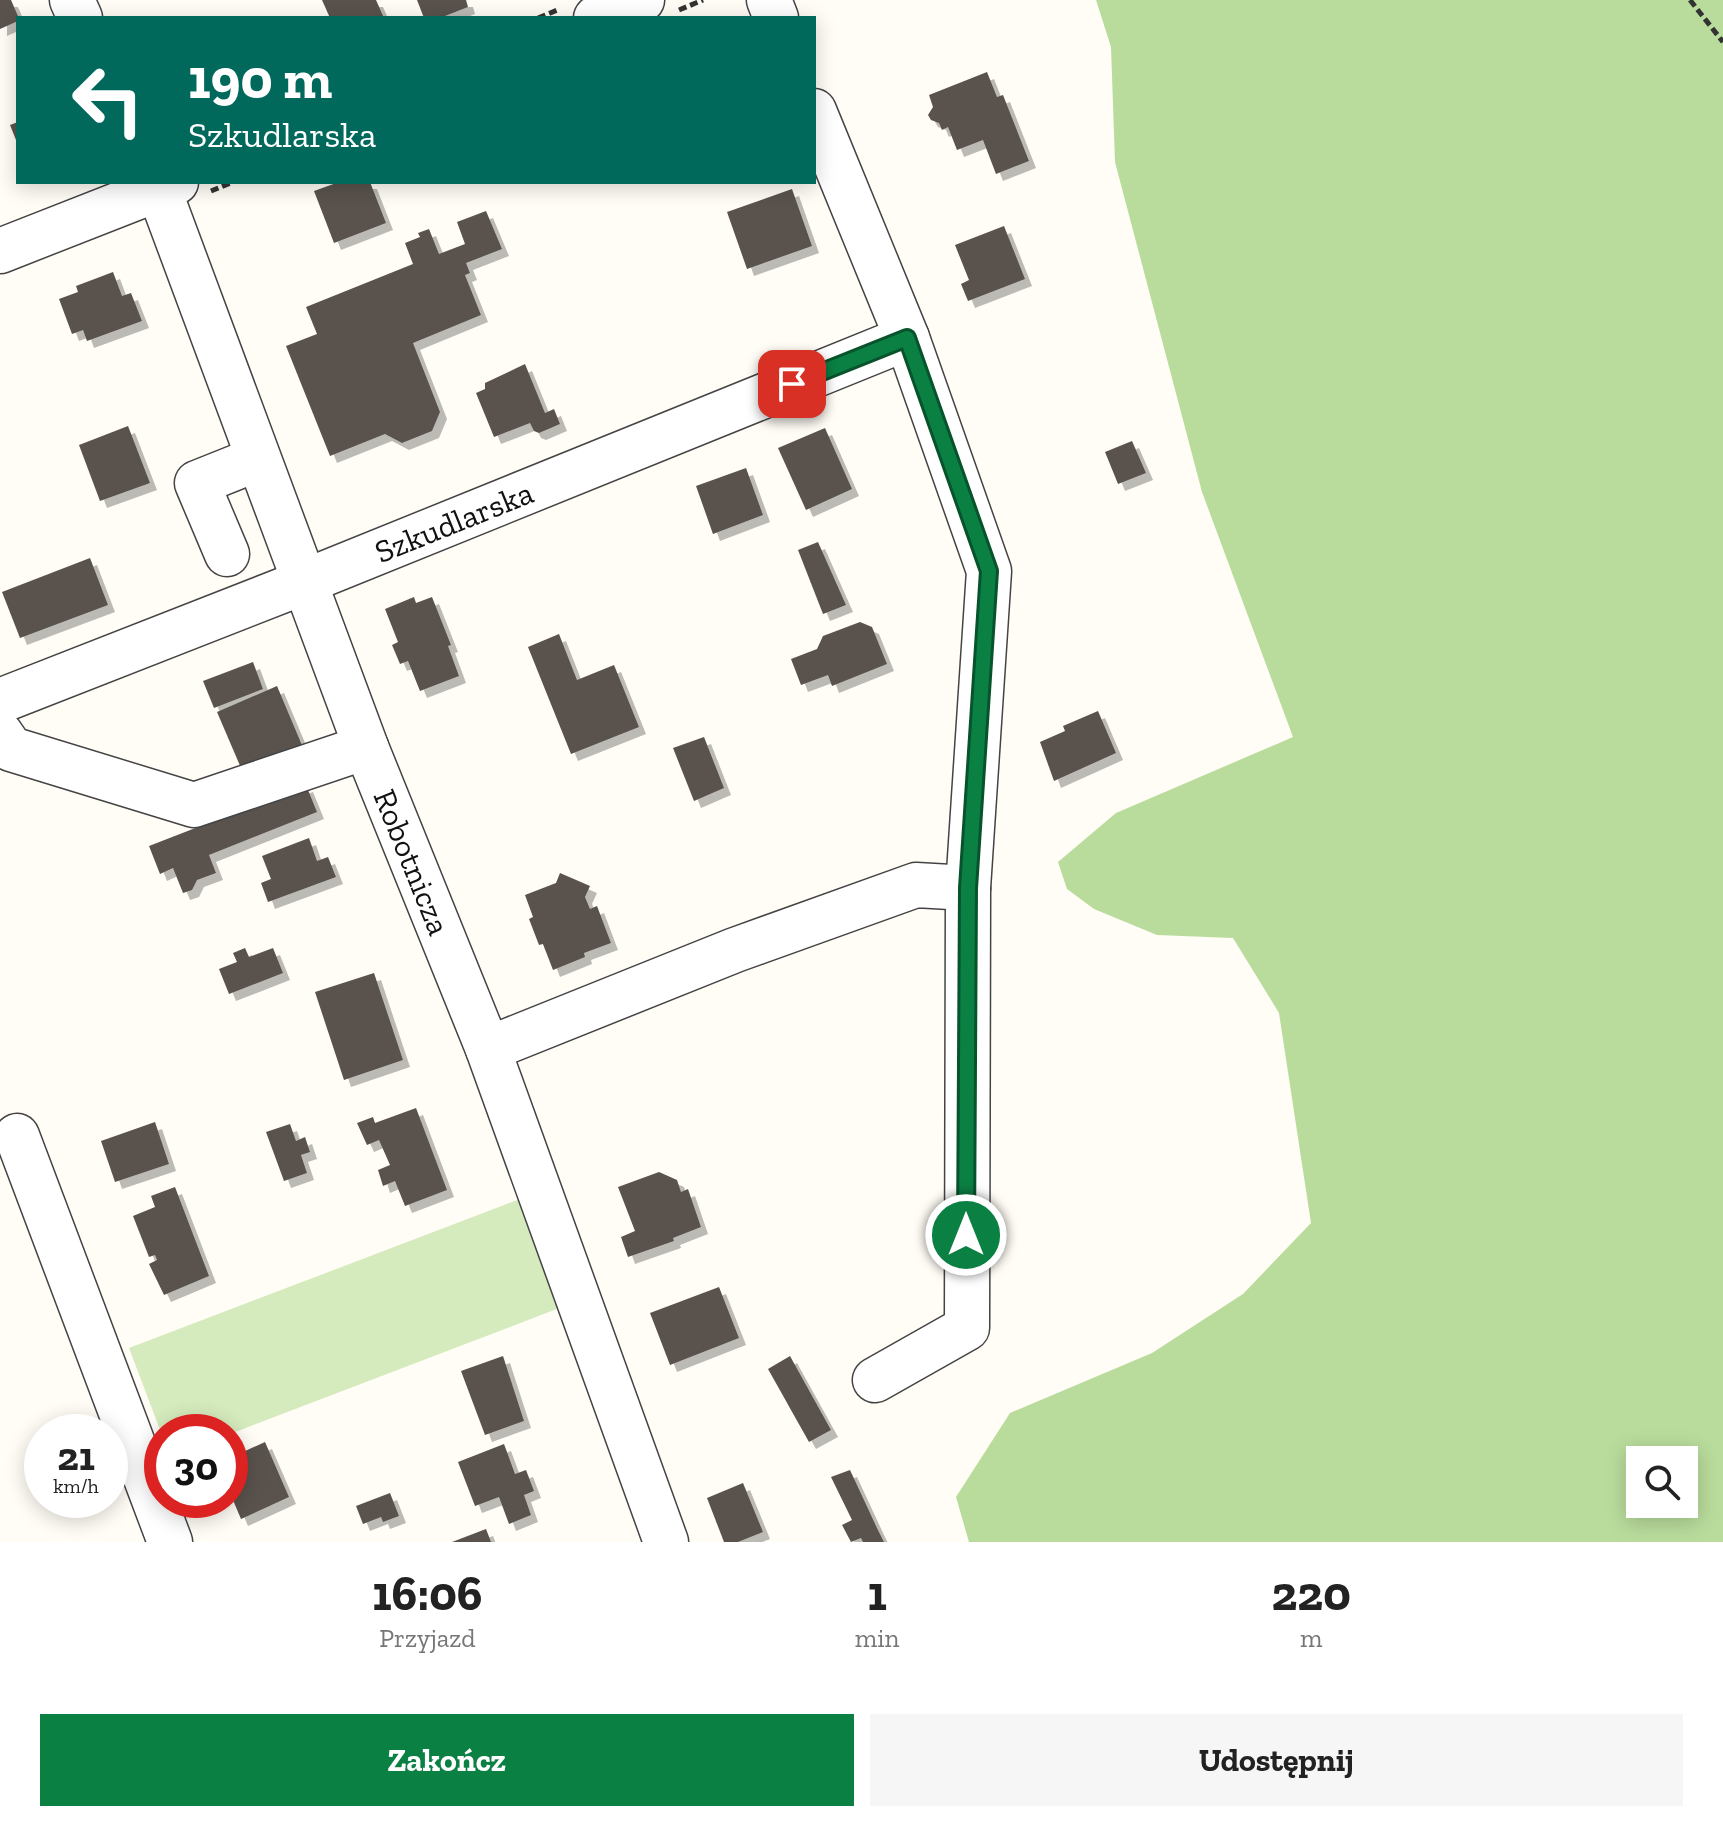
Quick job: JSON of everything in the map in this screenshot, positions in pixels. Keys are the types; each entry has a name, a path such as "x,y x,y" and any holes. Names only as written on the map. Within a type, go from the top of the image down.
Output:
{"street":[{"path":"601,16 642,0"},
{"path":"816,116 907,338 989,571 968,888 967,1328 875,1380"},
{"path":"0,251 164,184"},
{"name":"Robotnicza","path":"164,184 257,459 366,747 488,1049 666,1542"},
{"name":"Szkudlarska","path":"0,701 304,582 907,338"},
{"path":"227,554 197,483 257,459"},
{"path":"0,733 11,749 194,805 366,747"},
{"path":"488,1049 735,950 916,885 968,888"},
{"path":"17,1136 170,1542"}],"path":[{"path":"1690,0 1723,42"}],"green space":[{"path":"1096,0 1723,0 1723,1542 969,1542 956,1497 1010,1413 1152,1353 1243,1294 1311,1223 1279,1013 1233,938 1157,935 1094,909 1067,889 1058,862 1116,813 1293,737 1202,492 1115,162 1111,47"},
{"path":"520,1199 562,1307 248,1427 248,1414 154,1414 129,1348"}],"building":[{"path":"0,0 11,0 18,16 16,22 0,29"},
{"path":"322,0 376,0 383,16 329,16"},
{"path":"417,0 466,0 468,7 445,16 423,16"},
{"path":"987,72 997,97 1003,95 1029,161 996,174 983,140 957,150 948,127 942,130 939,123 928,115 933,107 929,95"},
{"path":"16,123 16,140 10,125"},
{"path":"333,184 371,184 386,223 334,243 314,191"},
{"path":"792,189 812,246 747,269 727,212"},
{"path":"486,211 502,249 466,263 470,273 465,275 481,315 413,343 440,412 432,431 402,443 385,434 330,456 286,346 317,334 306,307 413,264 405,243 420,237 418,233 429,229 439,254 465,244 457,222"},
{"path":"1004,226 1025,279 968,301 961,284 969,280 955,245"},
{"path":"113,272 122,296 131,293 142,321 87,341 83,330 72,334 59,299 78,292 76,286"},
{"path":"525,364 545,413 554,409 560,424 539,433 530,423 494,437 476,393 485,389 485,383"},
{"path":"128,426 150,483 100,501 79,445"},
{"path":"825,428 852,489 806,510 778,448"},
{"path":"1132,441 1146,473 1118,484 1105,452"},
{"path":"746,468 763,515 713,534 696,486"},
{"path":"818,542 846,605 823,614 798,550"},
{"path":"90,558 108,605 20,638 2,592"},
{"path":"414,597 416,603 432,597 451,645 448,646 459,676 420,691 408,661 400,664 392,645 398,642 385,609"},
{"path":"860,622 872,627 887,664 832,686 828,675 801,685 791,659 817,649 823,636"},
{"path":"559,634 577,680 614,665 639,727 571,754 528,647"},
{"path":"253,662 263,689 214,708 203,681"},
{"path":"277,686 304,750 244,775 217,712"},
{"path":"1098,711 1116,753 1054,781 1040,742 1065,731 1063,726"},
{"path":"704,737 724,788 694,801 673,748"},
{"path":"306,785 317,812 209,855 216,873 197,880 192,890 183,893 173,868 160,874 149,846"},
{"path":"309,838 317,861 328,857 336,877 268,902 261,883 271,879 262,856"},
{"path":"560,873 590,886 585,897 590,909 597,906 611,943 553,970 529,919 533,917 525,895 556,883"},
{"path":"245,948 249,957 273,948 283,973 229,994 219,969 237,962 233,953"},
{"path":"374,973 403,1060 344,1080 315,992"},
{"path":"416,1108 447,1190 405,1206 395,1181 383,1186 378,1170 390,1165 379,1140 367,1145 357,1123 373,1117 375,1123"},
{"path":"155,1122 169,1164 115,1182 101,1141"},
{"path":"290,1124 296,1141 305,1137 310,1152 301,1155 307,1173 284,1181 266,1132"},
{"path":"659,1172 677,1180 681,1192 688,1189 701,1227 673,1238 674,1241 628,1257 621,1237 635,1231 618,1187"},
{"path":"175,1187 209,1276 164,1295 149,1264 157,1260 155,1255 149,1257 133,1216 155,1207 151,1196"},
{"path":"719,1287 739,1338 670,1365 650,1313"},
{"path":"503,1356 524,1421 485,1435 461,1371"},
{"path":"790,1356 831,1430 809,1442 768,1369"},
{"path":"265,1442 289,1497 248,1516 248,1450"},
{"path":"504,1444 515,1474 526,1470 534,1491 524,1495 531,1515 509,1524 499,1497 475,1506 458,1462"},
{"path":"850,1470 884,1542 863,1542 861,1538 851,1542 842,1525 852,1520 831,1477"},
{"path":"743,1483 763,1532 738,1542 724,1542 707,1498"},
{"path":"390,1493 399,1516 383,1522 381,1517 363,1524 356,1506"},
{"path":"486,1529 491,1542 452,1542"}],"route":[{"path":"792,384 907,338 989,571 968,888 966,1235"}]}
